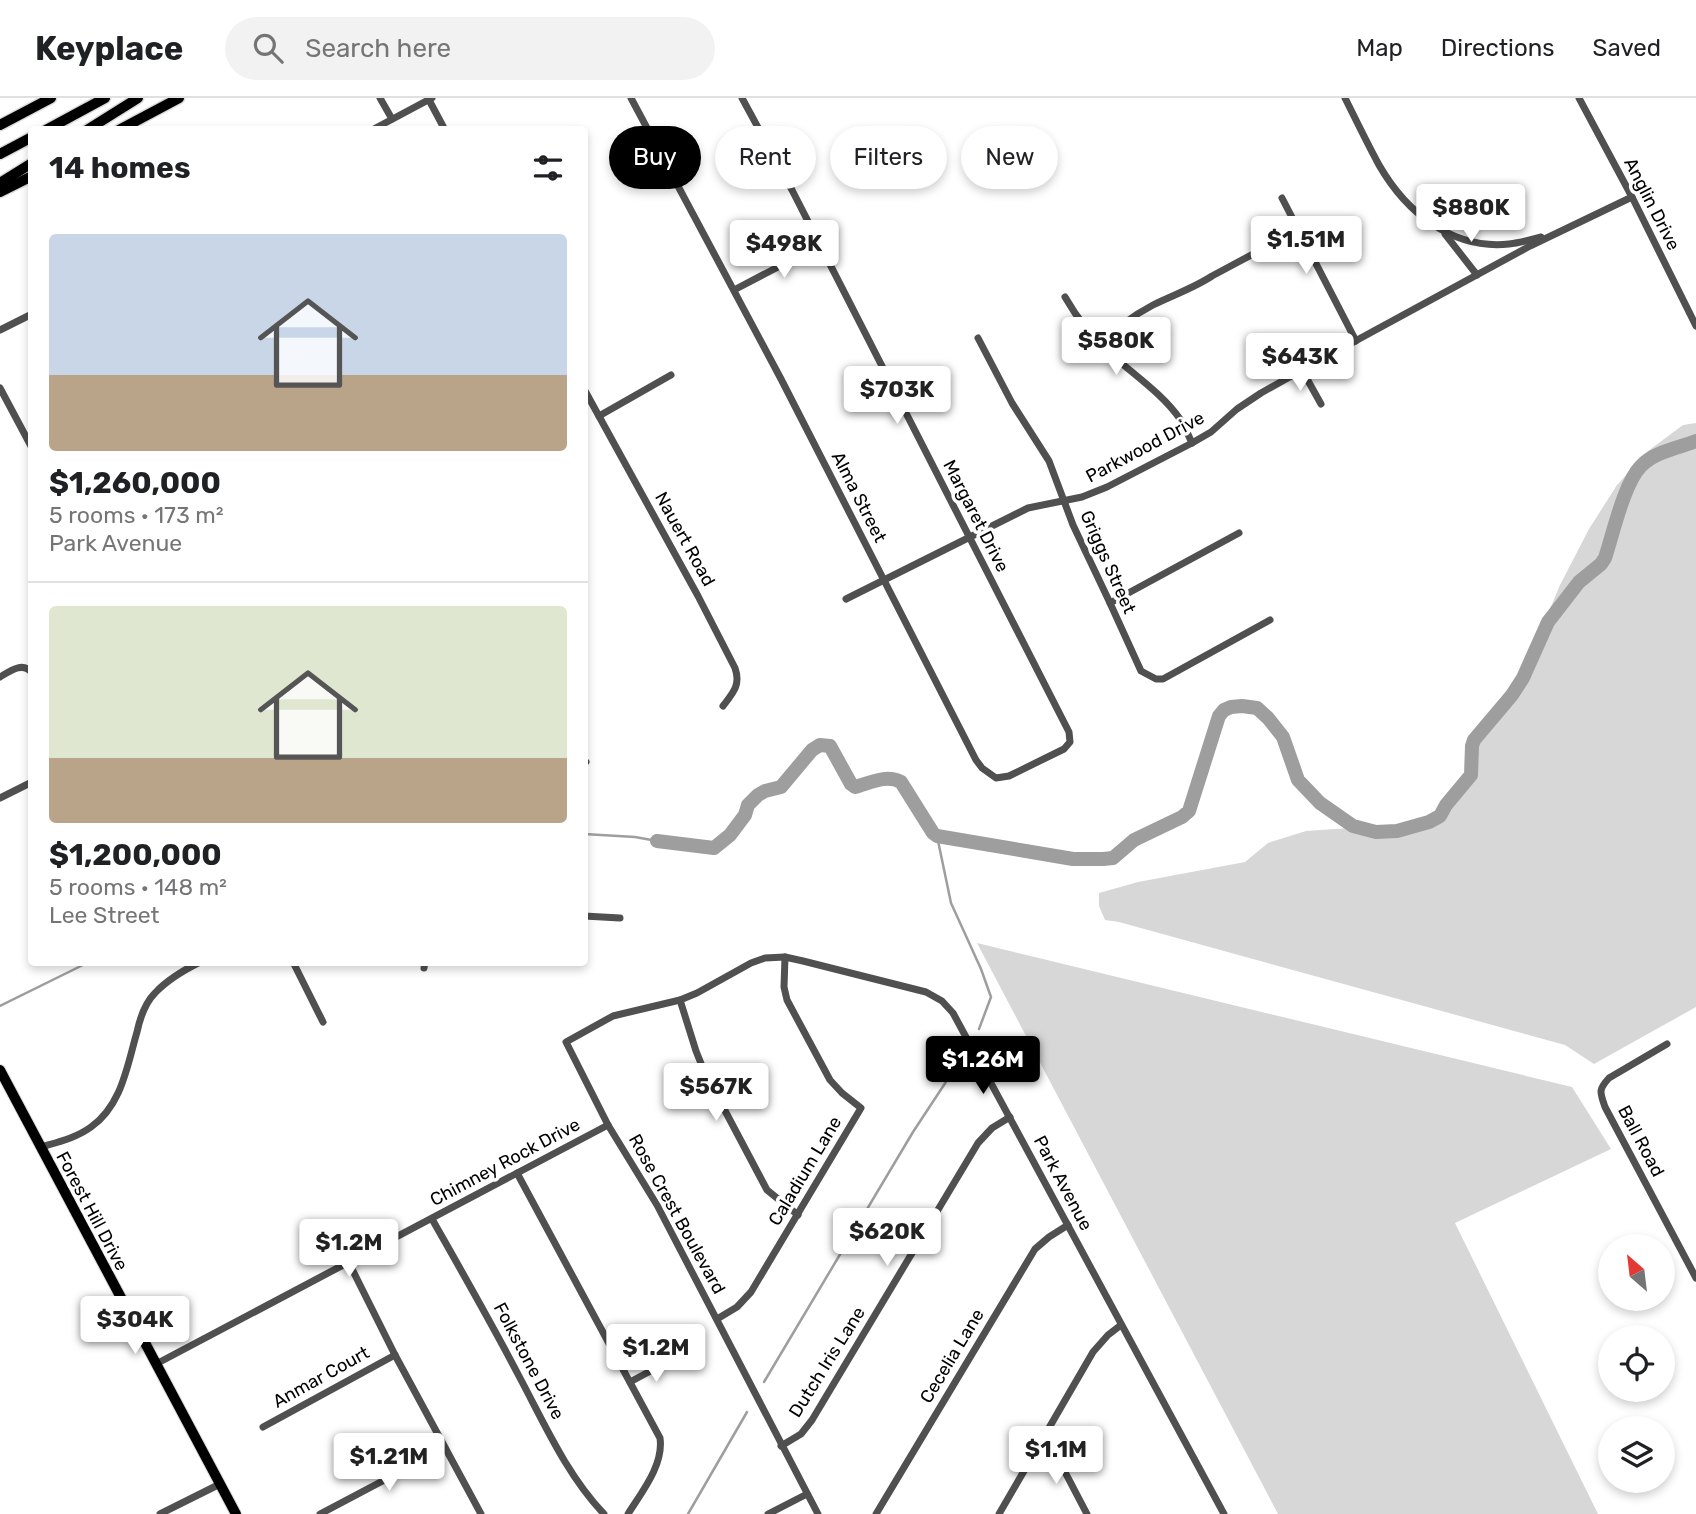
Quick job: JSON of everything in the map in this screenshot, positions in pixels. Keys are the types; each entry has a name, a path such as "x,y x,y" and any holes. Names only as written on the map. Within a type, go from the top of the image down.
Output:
{"highway":[{"path":"0,125 51,98"},
{"path":"53,126 105,98"},
{"path":"93,126 138,98"},
{"path":"126,126 179,98"},
{"path":"0,154 28,139"},
{"path":"0,183 28,166"},
{"path":"0,192 28,178"}],"main road":[{"name":"Forest Hill Drive","path":"0,1072 236,1514"}],"street":[{"path":"380,98 392,119"},
{"name":"Alma Street","path":"631,98 734,290 976,760 982,768 1001,779 1052,756"},
{"name":"Margaret Drive","path":"742,98 792,190 1069,732 1070,742 1065,749 1052,756"},
{"path":"1345,98 1393,186 1429,223 1459,238 1493,244 1525,242 1559,232"},
{"name":"Anglin Drive","path":"1579,98 1696,326"},
{"path":"379,126 430,99 443,126"},
{"name":"Parkwood Drive","path":"846,599 1028,508 1082,497 1107,487 1211,432 1253,398 1302,370 1530,246 1632,197"},
{"path":"1282,198 1356,341"},
{"path":"1101,344 1115,329 1152,306 1199,284 1298,230"},
{"path":"1443,231 1477,275"},
{"path":"734,290 820,245"},
{"path":"1065,297 1086,329 1171,408 1182,422 1192,443"},
{"path":"0,330 28,316"},
{"name":"Griggs Street","path":"978,338 1012,403 1049,461 1073,525 1141,671 1156,679 1163,679 1270,620"},
{"path":"1302,370 1321,404"},
{"path":"599,415 671,375"},
{"path":"0,388 28,440"},
{"name":"Nauert Road","path":"588,396 735,668 738,685 723,706"},
{"path":"1110,603 1239,533"},
{"path":"0,677 23,667 28,669"},
{"path":"0,798 28,785"},
{"path":"588,916 620,918"},
{"name":"Park Avenue","path":"566,1042 613,1016 680,1000 697,993 751,962 765,958 785,957 926,992 942,1001 953,1013 1224,1514"},
{"name":"Caladium Lane","path":"717,1319 737,1307 751,1293 862,1108 830,1080 788,1000 784,987 785,957"},
{"path":"41,1147 73,1138 91,1128 107,1113 120,1093 139,1021 153,994 194,966"},
{"path":"295,966 323,1022"},
{"path":"680,1000 704,1071 767,1190 798,1215"},
{"name":"Rose Crest Boulevard","path":"566,1042 608,1125 657,1205 818,1514"},
{"name":"Ball Road","path":"1667,1044 1609,1079 1602,1086 1600,1094 1696,1278"},
{"name":"Dutch Iris Lane","path":"781,1446 801,1434 812,1420 978,1143 992,1128 1010,1117"},
{"name":"Chimney Rock Drive","path":"156,1364 608,1125"},
{"path":"517,1173 660,1438 656,1463 628,1514"},
{"name":"Folkstone Drive","path":"432,1219 569,1469 604,1514"},
{"name":"Cecelia Lane","path":"876,1514 1035,1250 1068,1225"},
{"path":"349,1263 395,1355 481,1514"},
{"path":"999,1514 1093,1352 1121,1325"},
{"name":"Anmar Court","path":"263,1427 395,1355"},
{"path":"630,1382 669,1361"},
{"path":"1039,1442 1054,1451 1087,1514"},
{"path":"320,1514 445,1448"},
{"path":"160,1514 220,1483"},
{"path":"768,1514 807,1494"}],"shaded area":[{"path":"1696,423 1696,1007 1594,1064 1565,1045 1105,920 1099,906 1099,893 1138,882 1245,862 1268,843 1306,831 1350,828 1380,835 1395,834 1416,827 1458,799 1469,785 1469,747 1513,696 1560,585 1589,529 1617,485 1648,451 1683,425"},
{"path":"977,943 1572,1087 1611,1149 1455,1223 1598,1514 1278,1514"}],"waterway":[{"path":"657,841 714,848 730,835 745,815 748,805 758,795 781,787 812,750 820,745 830,746 855,787 884,779 901,782 937,836 1073,859 1113,858 1134,840 1189,811 1219,716 1224,710 1242,706 1257,708 1268,718 1283,737 1298,780 1320,803 1353,826 1376,832 1397,831 1429,822 1440,816 1471,775 1474,740 1523,678 1548,622 1579,582 1605,558 1624,496 1635,474 1653,457 1696,441"},
{"path":"588,834 657,841"},
{"path":"937,836 951,903 991,997 979,1029"},
{"path":"0,1006 81,966"},
{"path":"764,1382 913,1132 963,1056"},
{"path":"688,1514 747,1412"}]}
